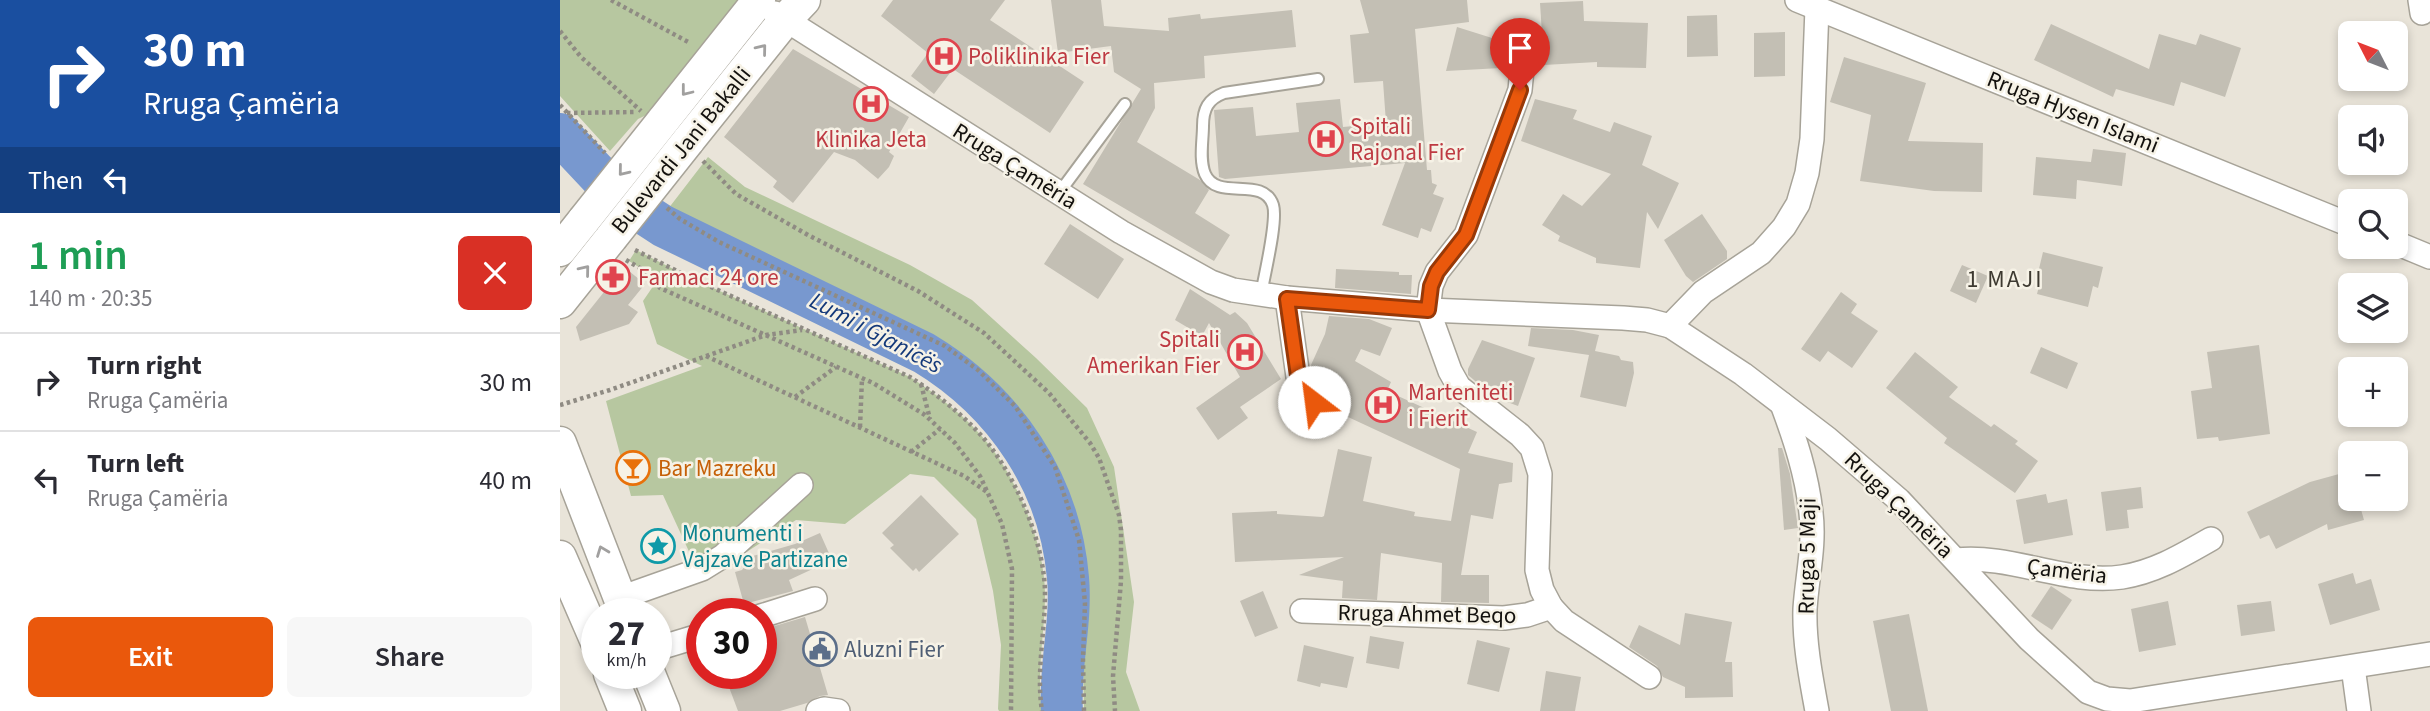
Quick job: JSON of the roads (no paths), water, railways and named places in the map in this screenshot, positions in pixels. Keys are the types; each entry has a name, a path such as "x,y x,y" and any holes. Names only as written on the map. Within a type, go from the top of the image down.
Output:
{"main road":[{"name":"Bulevardi Jani Bakalli","path":"560,250 584,220 654,117 712,59 759,1"},
{"name":"Bulevardi Jani Bakalli","path":"560,302 618,241 688,141 794,10"},
{"path":"560,443 620,598"},
{"path":"560,557 581,605"},
{"path":"616,689 625,711"},
{"path":"655,689 664,711"}],"street":[{"name":"Rruga Çamëria","path":"759,1 794,10 1059,193 1194,275 1233,290 1287,299 1428,310 1623,318 1670,326 1717,356 1782,404 1828,439 1899,500 2029,639 2088,692 2107,699 2161,704 2430,653"},
{"name":"Rruga Hysen Islami","path":"1807,4 2338,220"},
{"path":"1670,326 1703,292 1761,253 1784,228 1798,204 1807,173 1812,139 1807,4"},
{"path":"1428,310 1431,286 1437,272 1466,235 1520,90 1525,38"},
{"path":"2408,248 2430,257"},
{"path":"1287,299 1299,383 1314,402 1334,416"},
{"name":"Rruga Ahmet Beqo","path":"1428,310 1450,371 1459,387 1520,435 1532,448 1537,460 1540,474 1537,570 1542,590 1551,607 1564,621 1649,677"},
{"name":"Rruga 5 Maji","path":"1782,404 1798,449 1812,516 1805,613 1817,711"},
{"path":"640,598 702,569 723,556 801,485"},
{"name":"Çamëria","path":"1956,560 1977,558 2085,577 2121,577 2156,569 2211,539"},
{"path":"777,611 815,599"},
{"name":"Rruga Ahmet Beqo","path":"1302,611 1504,618 1527,615 1551,607"},
{"path":"2353,667 2359,711"},
{"path":"818,711 838,711"}],"lane":[{"path":"1261,295 1274,217 1273,204 1264,193 1214,185 1206,176 1203,163 1203,117 1206,106 1214,97 1224,93 1318,79"},
{"path":"1059,193 1125,104"}],"waterway":[{"name":"Lumi i Gjanicës","path":"560,134 620,198 663,226 924,353 980,395 1003,421 1040,478 1054,510 1063,543 1069,595 1062,711"}],"place":[{"name":"Poliklinika Fier","path":"944,56"},
{"name":"Klinika Jeta","path":"871,104"},
{"name":"Spitali Rajonal Fier","path":"1326,139"},
{"name":"Farmaci 24 ore","path":"613,277"},
{"name":"Spitali Amerikan Fier","path":"1245,352"},
{"name":"Marteniteti i Fierit","path":"1383,405"},
{"name":"Bar Mazreku","path":"633,468"},
{"name":"Monumenti i Vajzave Partizane","path":"658,546"},
{"name":"Aluzni Fier","path":"820,649"}],"district":[{"name":"1 MAJI","path":"2005,279"}]}
